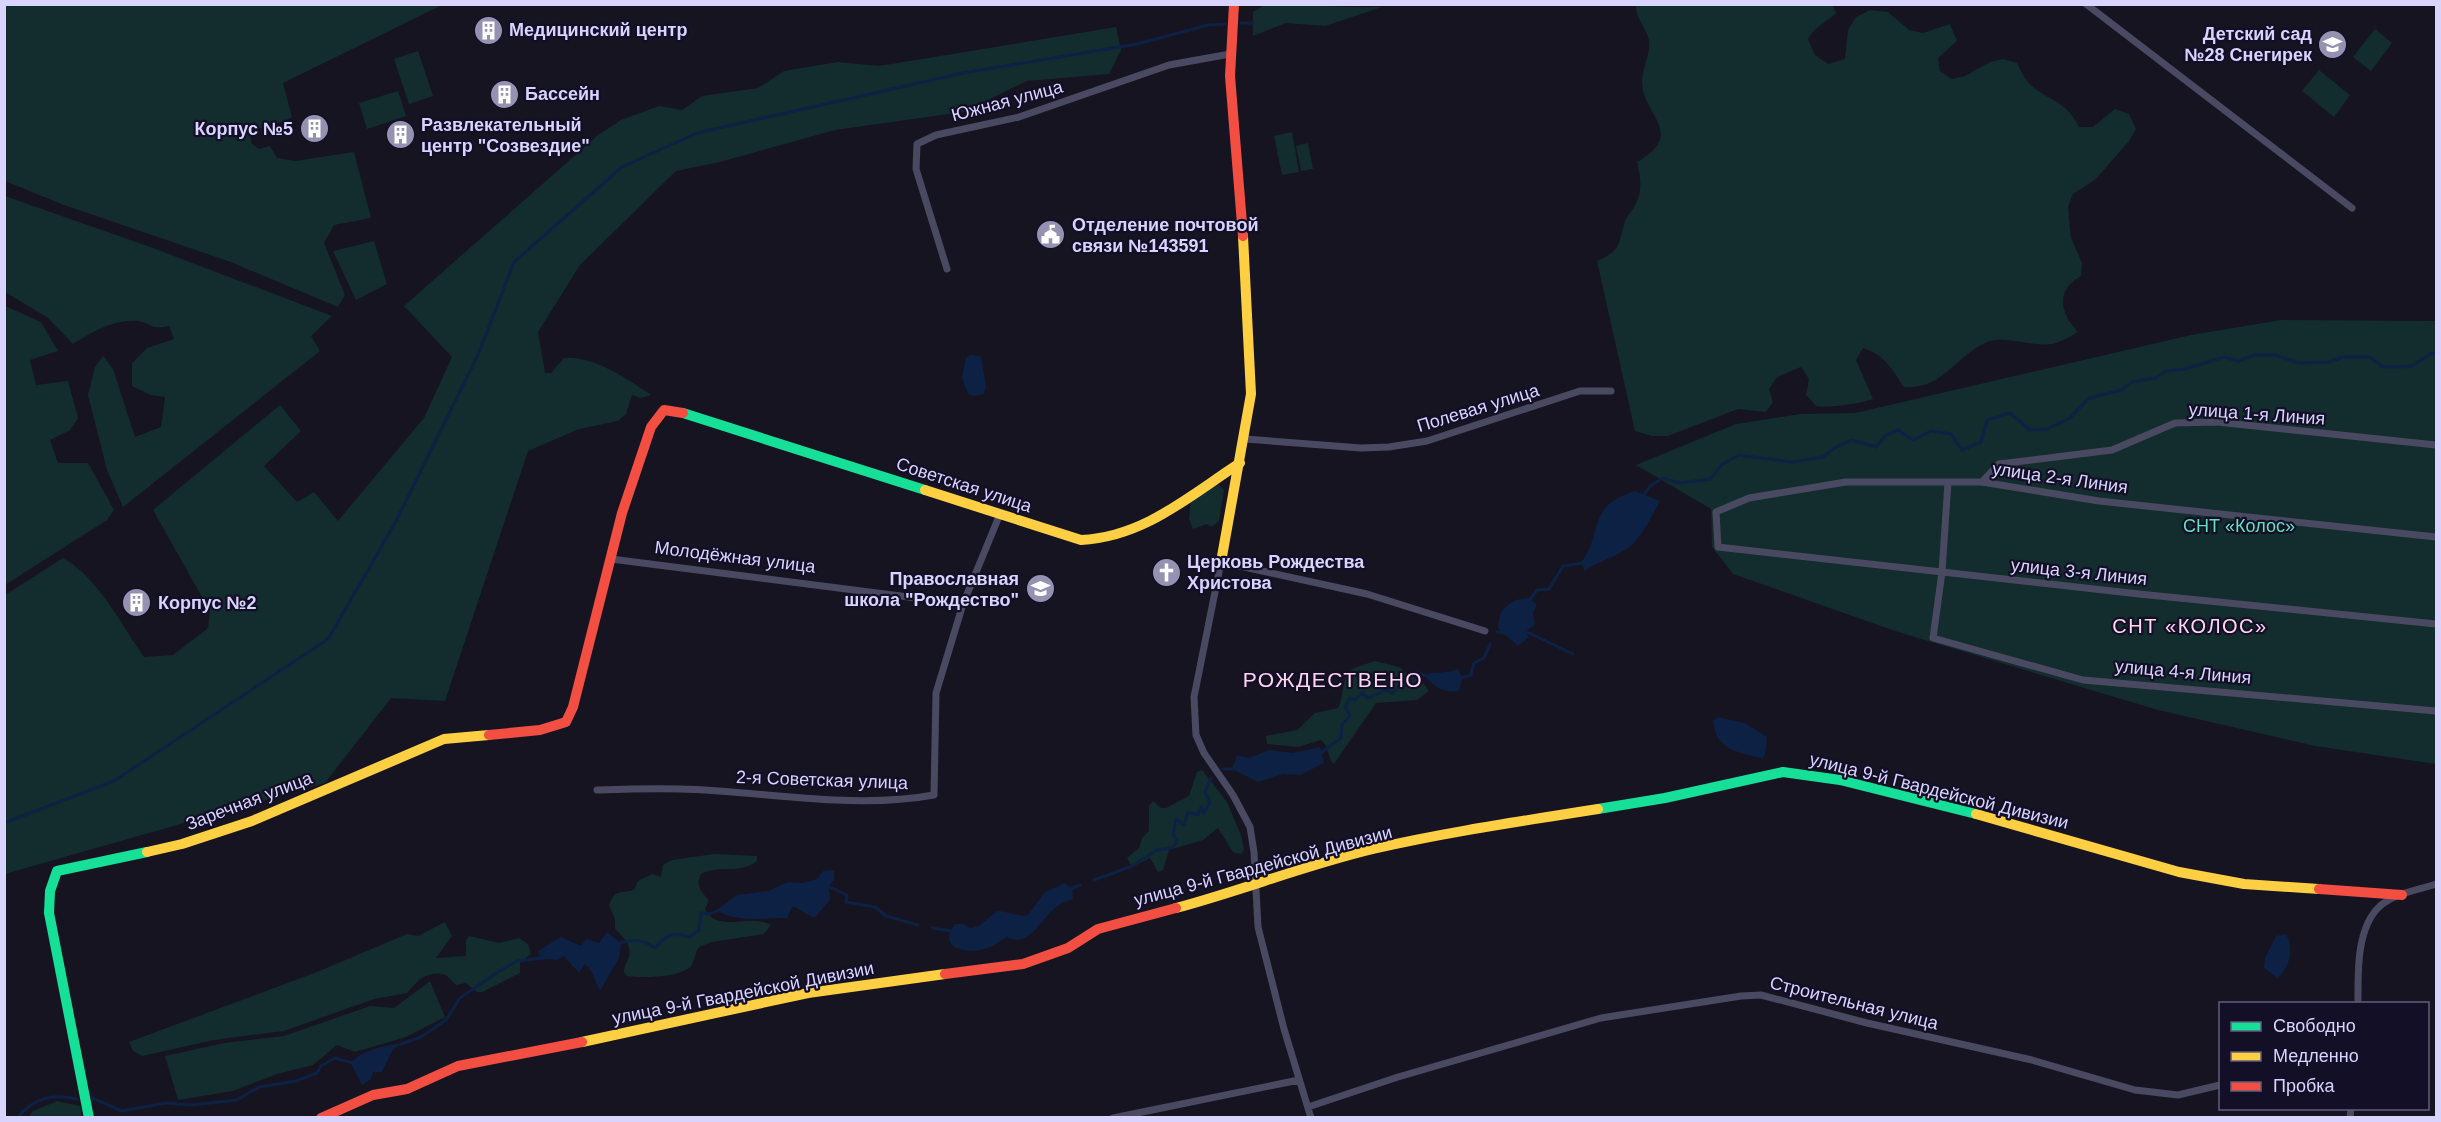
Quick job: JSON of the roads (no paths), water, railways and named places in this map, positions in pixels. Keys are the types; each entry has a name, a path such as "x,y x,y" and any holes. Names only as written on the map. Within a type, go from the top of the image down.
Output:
{"street":[{"path":"1234,4 1230,54 1251,394 1245,440 1193,712 1196,735 1204,753 1233,795 1250,826 1254,852 1258,927 1267,968 1311,1118"},
{"path":"2086,4 2352,208"},
{"name":"Южная улица","path":"946,269 916,169 917,144 936,135 1019,117 1169,65 1230,54"},
{"name":"Полевая улица","path":"1245,440 1361,448 1389,447 1427,441 1580,391 1611,391"},
{"name":"Советская улица","path":"611,559 622,513 648,436 664,410 692,415 1082,540 1110,539 1153,519 1240,463"},
{"name":"улица 1-я Линия","path":"1982,482 1999,464 2112,450 2175,423 2217,422 2436,445"},
{"name":"улица 2-я Линия","path":"1718,547 1716,512 1749,498 1846,482 1982,482 2099,501 2436,537"},
{"path":"1942,572 1948,482"},
{"name":"2-я Советская улица","path":"597,790 680,789 771,796 877,800 912,799 934,795 936,693 963,604 1000,514"},
{"name":"улица 3-я Линия","path":"1718,547 2436,624"},
{"name":"Молодёжная улица","path":"611,559 963,604"},
{"name":"Заречная улица","path":"88,1118 49,913 50,891 57,871 182,844 252,821 444,739 540,730 566,722 573,707 611,559"},
{"path":"1221,562 1367,594 1485,631"},
{"name":"улица 4-я Линия","path":"1942,572 1933,638 2083,680 2436,711"},
{"name":"улица 9-й Гвардейской Дивизии","path":"321,1118 373,1095 407,1089 459,1066 485,1059 546,1050 808,993 1023,964 1068,948 1098,929 1374,849 1533,819 1665,798 1783,772 1840,780 2010,822 2179,872 2244,884 2402,895"},
{"path":"2358,1002 2363,933 2380,906 2402,895 2436,884"},
{"name":"Строительная улица","path":"1308,1107 1398,1077 1599,1018 1643,1009 1742,996 1761,996 2032,1060 2135,1090 2178,1095 2219,1085"},
{"path":"1113,1118 1299,1080"}],"water":[{"path":"970,355 981,356 986,387 984,394 973,396 968,394 962,378 966,358"},
{"path":"1635,491 1660,501 1644,529 1627,549 1585,571 1581,563 1593,540 1602,512 1619,497"},
{"path":"1529,598 1537,605 1533,612 1535,625 1525,631 1529,637 1518,646 1498,628 1500,615 1506,606 1516,600"},
{"path":"1458,669 1462,678 1459,691 1439,688 1424,675 1450,671"},
{"path":"1718,717 1745,723 1767,737 1765,755 1762,758 1737,752 1723,744 1715,731 1713,721"},
{"path":"1320,747 1324,763 1301,775 1283,774 1258,782 1232,769 1237,755 1248,758 1270,750 1292,753"},
{"path":"834,870 834,880 829,886 830,900 814,918 793,906 787,918 732,917 717,910 737,895 768,891 788,882 802,883 817,879 823,871"},
{"path":"1065,883 1072,889 1073,899 1058,906 1029,936 1015,940 1007,937 992,946 974,951 958,949 950,940 950,933 955,924 963,924 970,928 979,926 997,911 1028,915 1045,892"},
{"path":"607,932 621,943 619,958 600,991 591,970 585,964 579,973 564,956 557,960 540,958 538,951 561,937 581,946 586,939 599,943"},
{"path":"2286,934 2290,946 2288,964 2277,978 2264,968 2265,958 2276,936"},
{"path":"403,1043 393,1049 382,1072 373,1072 371,1079 362,1085 351,1063 368,1051"}],"waterway":[{"path":"1241,23 1253,23"},
{"path":"4,823 114,781 328,639 394,525 478,355 514,262 622,167 697,133 963,73 1137,44 1208,25 1225,24"},
{"path":"1643,496 1650,486 1663,478 1679,483 1711,479 1721,465 1739,455 1792,462 1823,457 1836,447 1852,440 1876,447 1886,435 1898,430 1913,440 1931,431 1951,434 1962,450 1981,442 1987,420 2010,413 2030,430 2047,429 2070,418 2089,398 2122,390 2131,382 2156,378 2166,371 2185,369 2224,357 2238,361 2254,355 2275,355 2299,363 2329,362 2343,357 2370,357 2383,367 2400,367 2412,366 2432,353 2436,354"},
{"path":"1529,601 1537,590 1549,589 1563,566 1583,563"},
{"path":"1525,631 1573,654"},
{"path":"1497,632 1506,633"},
{"path":"1459,679 1471,675 1474,663 1484,658 1490,644"},
{"path":"1319,754 1341,738 1342,724 1350,716 1345,707 1350,698 1355,700 1362,693 1368,698 1386,690 1393,693 1399,686 1411,684 1417,672 1426,676"},
{"path":"1223,769 1234,769"},
{"path":"1094,880 1130,867 1157,850 1172,848 1177,841 1173,834 1176,819 1184,825 1188,812 1198,815 1201,807 1204,813 1210,803 1205,792 1211,778"},
{"path":"1068,890 1080,885"},
{"path":"828,886 847,895 846,902 875,907 886,916 918,925"},
{"path":"618,944 637,940 646,942 655,948 662,940 670,936 678,934 689,937 699,930 701,913 710,914 719,910"},
{"path":"932,928 952,931"},
{"path":"401,1044 421,1037 446,1020 460,998 498,972 517,961 544,958"},
{"path":"92,1098 122,1111 166,1103 192,1105 237,1100 259,1087 296,1081 317,1073 321,1066 335,1058 353,1063"},
{"path":"17,1118 30,1106 44,1099 52,1097 77,1099"}],"place":[{"name":"Медицинский центр","path":"488,30"},
{"name":"Детский сад №28 Снегирек","path":"2333,44"},
{"name":"Бассейн","path":"504,94"},
{"name":"Корпус №5","path":"314,129"},
{"name":"Развлекательный центр \"Созвездие\"","path":"400,135"},
{"name":"Отделение почтовой связи №143591","path":"1051,235"},
{"name":"Церковь Рождества Христова","path":"1166,572"},
{"name":"Православная школа \"Рождество\"","path":"1040,589"},
{"name":"Корпус №2","path":"137,603"}],"district":[{"name":"СНТ «КОЛОС»","path":"2190,626"},
{"name":"РОЖДЕСТВЕНО","path":"1333,680"}],"park label":[{"name":"СНТ «Колос»","path":"2239,526"}]}
